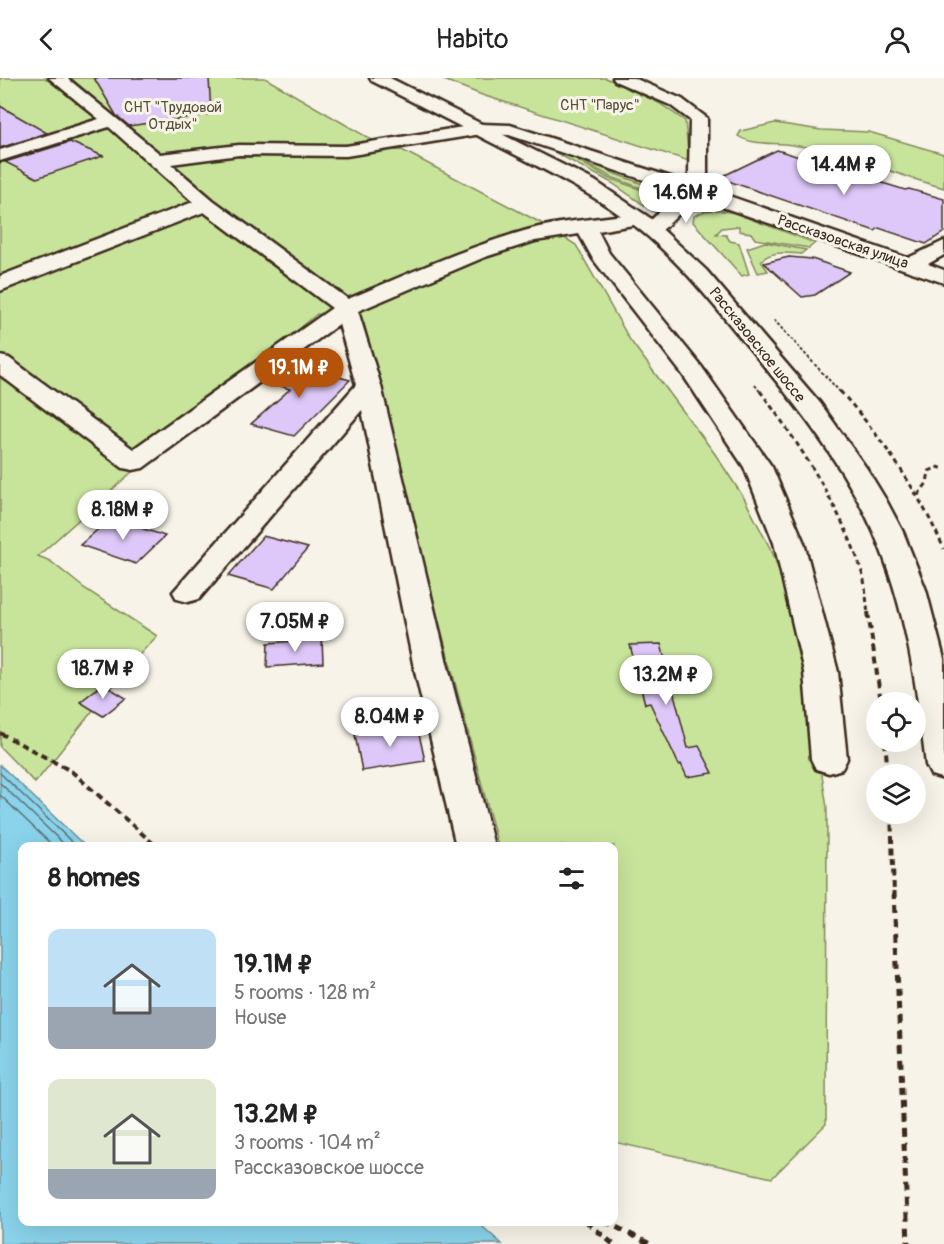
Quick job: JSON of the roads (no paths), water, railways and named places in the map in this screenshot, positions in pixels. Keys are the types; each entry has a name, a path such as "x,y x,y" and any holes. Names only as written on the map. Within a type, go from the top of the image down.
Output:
{"main road":[{"path":"57,78 112,121 206,204 346,308 369,386 430,663 474,842"},
{"name":"Рассказовское шоссе","path":"378,78 588,185 645,224 702,278 780,369 853,468 877,510 902,565 924,644 937,710 944,765"},
{"path":"0,363 133,462 346,308 478,253 532,235 585,226 645,224 693,190 698,174 699,118 676,102 621,78"},
{"path":"3,153 112,121"},
{"path":"157,160 239,150 346,151 481,129"},
{"name":"Рассказовская улица","path":"481,129 510,130 591,154 944,277"},
{"path":"0,284 206,204"},
{"path":"585,226 600,255 692,370 758,467 789,543 816,650 821,672 829,759"},
{"path":"910,265 944,247"},
{"path":"188,592 369,386"}],"water":[{"path":"0,765 81,842 18,842 18,1226 482,1226 502,1244 0,1244"}],"park label":[{"name":"СНТ \"Парус\"","path":"600,105"},
{"name":"СНТ \"Трудовой Отдых\"","path":"173,116"}]}
